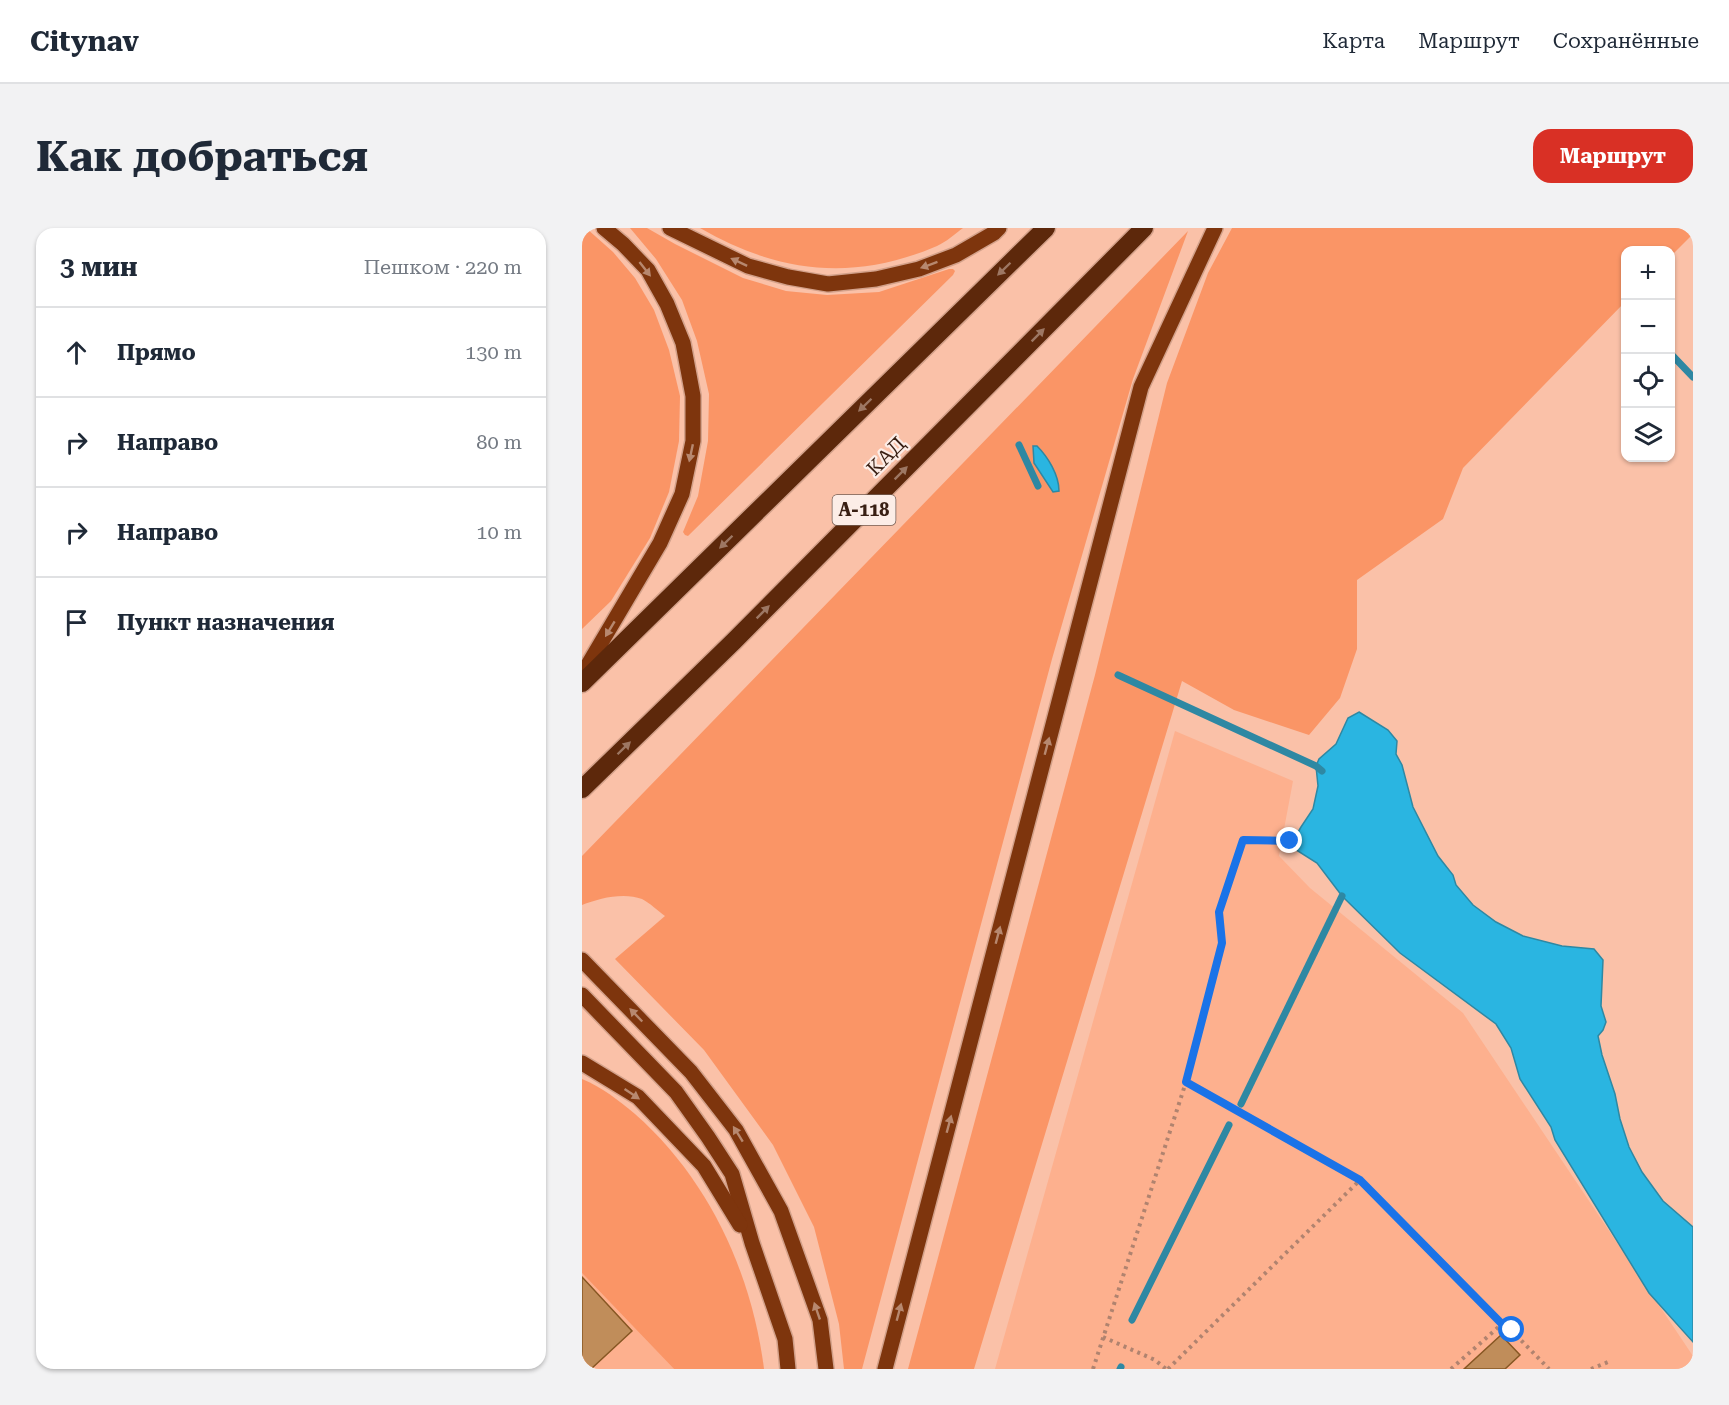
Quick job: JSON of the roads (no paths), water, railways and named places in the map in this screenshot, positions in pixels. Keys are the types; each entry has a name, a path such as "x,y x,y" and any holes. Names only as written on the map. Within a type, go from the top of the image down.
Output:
{"highway":[{"path":"582,683 1046,228"},
{"name":"КАД","path":"582,789 734,641 1144,228"}],"main road":[{"path":"582,675 660,543 682,494 693,441 693,396 683,344 667,304 648,270 604,228"},
{"path":"669,228 748,266 788,277 828,284 876,279 919,269 956,255 999,228"},
{"path":"885,1369 1142,387 1215,228"},
{"path":"582,960 691,1072 736,1130 781,1211 820,1320 826,1369"},
{"path":"582,995 676,1092 732,1174 752,1243 785,1339 788,1369"},
{"path":"582,1063 638,1097 704,1166 752,1243"}],"water":[{"path":"1033,446 1037,446 1049,461 1057,479 1059,491 1053,492 1034,463"},
{"path":"1359,712 1388,730 1397,741 1396,754 1402,765 1413,807 1438,856 1453,875 1456,885 1473,905 1496,922 1523,936 1562,946 1594,949 1603,960 1601,1006 1606,1022 1598,1036 1629,1147 1642,1172 1663,1201 1693,1227 1693,1342 1649,1293 1520,1079 1511,1048 1496,1024 1400,953 1342,896 1317,863 1290,846 1313,809 1318,786 1316,766 1319,759 1336,744 1348,718"}],"waterway":[{"path":"1671,354 1693,377"},
{"path":"1019,445 1038,486"},
{"path":"1118,675 1316,766 1322,771"},
{"path":"1241,1104 1342,896"},
{"path":"1132,1320 1229,1125"}]}
